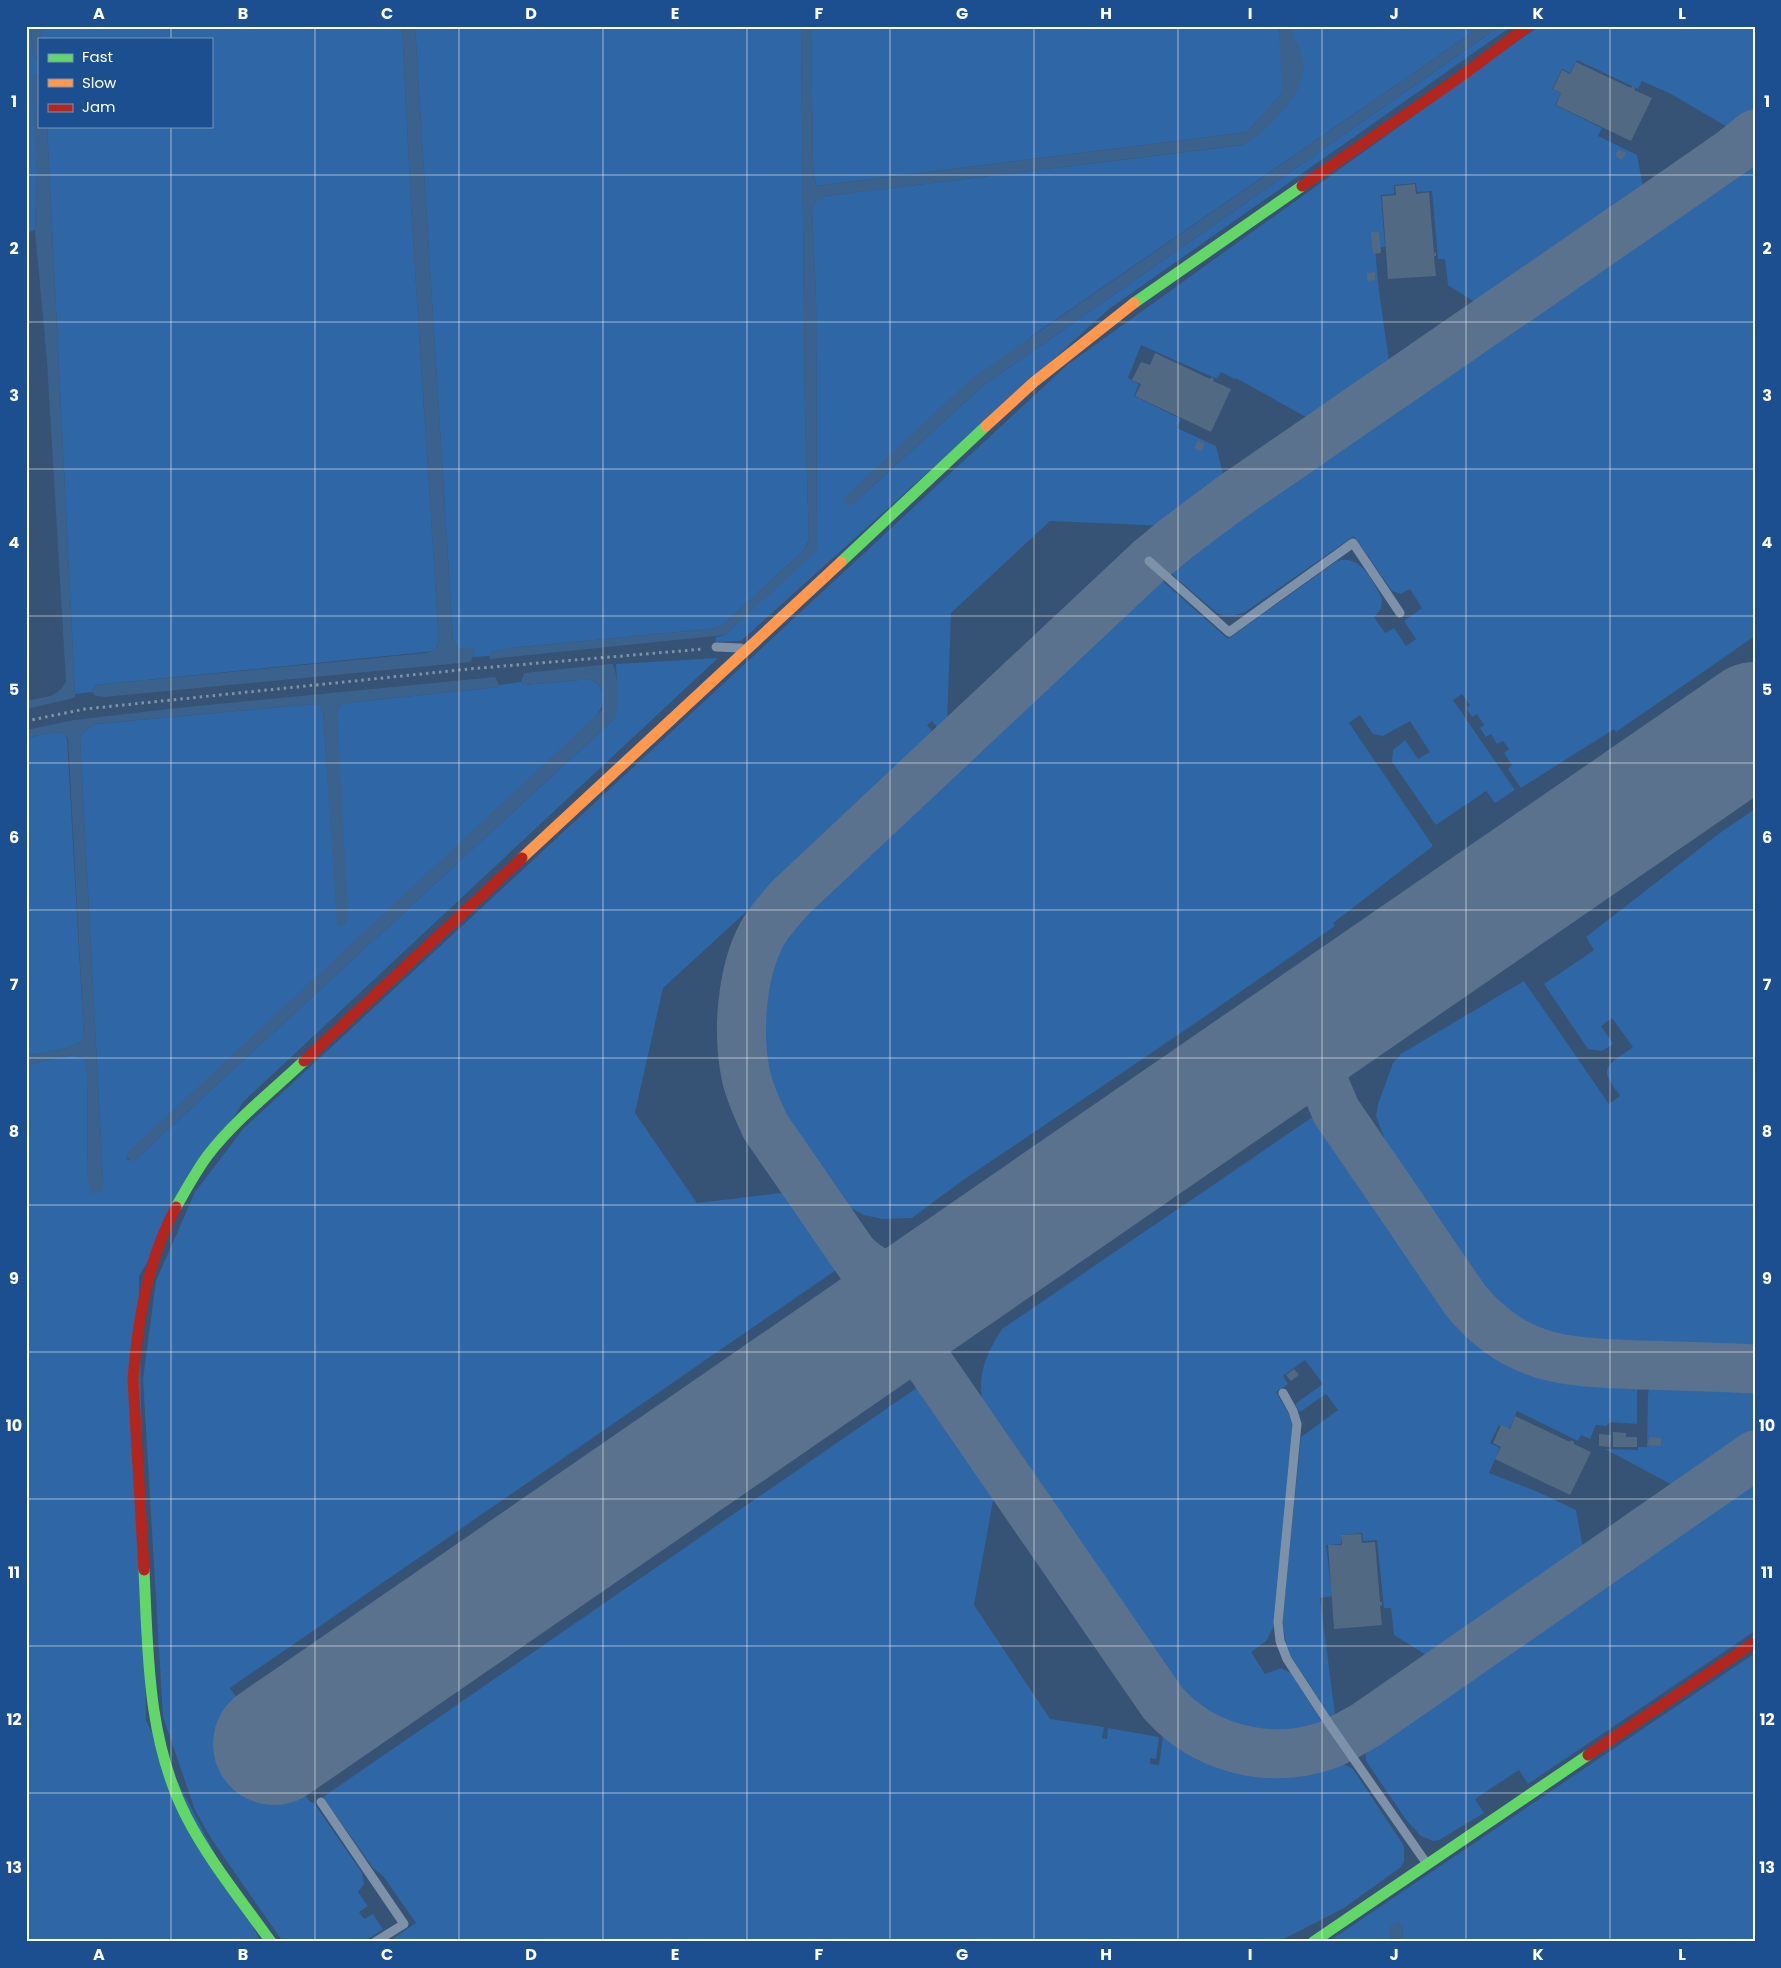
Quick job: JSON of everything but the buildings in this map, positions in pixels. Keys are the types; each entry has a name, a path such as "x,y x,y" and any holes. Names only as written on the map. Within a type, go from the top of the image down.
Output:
{"street":[{"path":"271,1942 204,1846 186,1815 164,1760 154,1719 150,1687 133,1379 135,1340 146,1278 161,1239 187,1187 208,1156 237,1122 1034,382 1112,319 1460,77 1528,26"},
{"path":"1312,1942 1755,1642"}],"lane":[{"path":"1149,561 1229,632 1353,543 1400,613"},
{"path":"716,648 747,648"},
{"path":"1283,1393 1293,1411 1297,1424 1278,1622 1280,1641 1287,1659 1330,1725 1427,1864"},
{"path":"321,1802 404,1924 375,1942"}],"path":[{"path":"26,721 85,709 478,669 716,648"}],"shaded area":[{"path":"26,26 31,26 33,56 35,59 38,59 38,74 34,74 37,174 35,230 26,233"},
{"path":"31,26 42,26 42,38 38,38 38,59 35,59 33,56"},
{"path":"42,26 402,26 412,222 439,640 435,651 96,685 92,692 75,694 47,128 212,128 212,38 42,38"},
{"path":"402,26 415,26 453,640 458,648 475,648 471,662 104,697 96,696 92,692 96,685 426,653 434,650 437,646 439,640 412,222"},
{"path":"415,26 801,26 805,410 809,540 804,550 723,625 710,629 510,648 492,652 489,656 473,657 474,649 458,648 453,640"},
{"path":"801,26 811,26 813,166 816,186 1247,132 1282,93 1279,26 1292,26 1292,31 1303,58 1303,72 1298,89 1283,110 1263,132 1242,145 826,196 816,201 812,209 816,300 817,547 812,555 725,635 490,659 489,656 492,652 510,648 710,629 723,625 804,550 809,541 805,410"},
{"path":"811,26 1279,26 1283,86 1282,93 1247,132 816,186 813,166"},
{"path":"1292,26 1478,26 1470,34 1032,336 853,504 984,385 1500,26 1512,26 1109,309 741,641 716,642 716,637 725,635 817,547 816,300 812,209 816,201 826,196 1243,145 1294,96 1299,48 1292,35"},
{"path":"1478,26 1500,26 984,385 853,504 847,506 844,501 846,496 972,378 1470,34"},
{"path":"1539,26 1755,26 1755,111 1734,131 1671,94 1642,81 1638,89 1577,60 1570,73 1562,69 1552,89 1561,93 1555,105 1602,128 1598,136 1637,155 1644,192 1481,306 1448,285 1445,259 1438,259 1432,191 1417,192 1416,183 1394,185 1394,194 1381,195 1385,247 1375,248 1390,368 1313,421 1236,378 1221,372 1217,379 1141,345 1128,378 1139,384 1134,396 1181,419 1177,428 1216,446 1225,482 1167,526 1050,521 951,613 947,726 941,732 932,721 927,725 937,737 663,988 635,1113 697,1203 790,1192 839,1268 230,1688 310,1802 314,1803 362,1873 364,1884 358,1892 368,1906 359,1912 364,1919 373,1914 383,1929 364,1942 283,1942 212,1840 195,1810 163,1717 143,1379 156,1281 195,1192 243,1129 1067,365"},
{"path":"33,74 38,74 38,128 47,128 75,697 26,709 26,701 55,694 63,687 66,681 47,362 35,230 37,174 32,91"},
{"path":"1755,157 1755,636 1616,732 1614,729 1521,788 1508,769 1512,765 1504,753 1509,749 1503,741 1497,744 1491,734 1486,737 1480,728 1484,725 1477,714 1472,717 1466,708 1470,705 1462,694 1453,700 1515,790 1495,803 1486,791 1436,825 1392,762 1393,750 1405,740 1418,759 1430,752 1410,721 1383,736 1373,734 1360,715 1349,723 1433,846 1333,923 1335,926 959,1183 912,1218 882,1219 864,1215 836,1200 770,1095 762,1066 759,1030 761,1007 775,956 792,927 832,880 1159,578 1228,639 1337,561 1353,561 1365,570 1382,598 1381,609 1374,617 1385,633 1394,628 1406,646 1416,639 1404,621 1422,608 1410,589 1401,594 1392,591 1354,536 1245,612 1234,615 1217,613 1175,577 1169,569 1247,508"},
{"path":"718,658 243,1102 139,1276 146,1721 261,1942 26,1942 26,1065 71,1055 85,1058 87,1068 88,1182 103,1181 80,738 84,731 96,724 313,704 320,706 323,712 338,926 337,712 340,705 498,687 499,685 521,682 524,685 591,679 600,687 604,697 601,708 594,718 126,1157 128,1160 136,1159 614,719 617,684 616,664"},
{"path":"613,664 618,685 618,699 614,719 136,1159 132,1162 126,1157 128,1152 602,710 603,692 599,685 591,679 524,685 521,682 524,673"},
{"path":"495,677 499,685 498,687 340,705 337,712 348,916 346,924 341,927 338,926 337,921 323,712 320,706 313,704 96,724 84,731 80,738 103,1181 103,1190 92,1194 88,1182 87,1068 85,1058 71,1055 26,1065 26,1056 67,1048 81,1042 84,1038 68,738 63,733 54,732 26,738 26,730 74,720 186,707"},
{"path":"54,732 63,733 67,738 84,1038 81,1042 67,1048 26,1056 26,738"},
{"path":"1755,809 1755,1352 1567,1343 1542,1337 1507,1319 1481,1292 1392,1159 1376,1116 1378,1104 1393,1063 1399,1055 1524,981 1609,1104 1620,1096 1607,1074 1610,1064 1633,1047 1612,1018 1601,1026 1613,1044 1602,1051 1588,1049 1544,984 1594,950 1586,937 1717,835"},
{"path":"1317,1114 1455,1314 1487,1345 1529,1368 1561,1377 1631,1381 1637,1389 1637,1424 1610,1422 1606,1426 1596,1425 1590,1439 1581,1435 1578,1441 1517,1411 1509,1430 1499,1425 1490,1443 1500,1448 1489,1473 1536,1491 1576,1510 1584,1554 1431,1658 1394,1635 1391,1608 1384,1608 1377,1540 1363,1541 1362,1533 1341,1535 1341,1544 1326,1545 1332,1596 1320,1598 1335,1724 1291,1656 1286,1644 1282,1620 1301,1437 1338,1410 1326,1394 1300,1412 1295,1404 1323,1384 1305,1360 1283,1376 1288,1384 1276,1392 1293,1425 1274,1626 1266,1641 1251,1652 1265,1674 1281,1668 1291,1673 1325,1727 1281,1735 1250,1734 1221,1726 1208,1719 1178,1693 988,1420 981,1395 982,1373 989,1351 1002,1329"},
{"path":"1657,1382 1755,1386 1755,1434 1678,1488 1605,1449 1638,1450 1638,1447 1647,1447 1649,1388"},
{"path":"918,1387 929,1395 995,1490 974,1605 1050,1719 1104,1727 1102,1738 1107,1739 1108,1728 1159,1737 1156,1759 1150,1758 1150,1764 1159,1765 1163,1737 1175,1740 1216,1760 1244,1767 1277,1771 1312,1769 1344,1764 1353,1769 1404,1846 1404,1861 1401,1867 1344,1908 1278,1942 388,1942 416,1923 383,1876 373,1868 323,1797"},
{"path":"1755,1478 1755,1631 1528,1784 1519,1770 1475,1799 1484,1813 1439,1840 1433,1841 1421,1836 1407,1821 1366,1761 1365,1748 1369,1743"},
{"path":"1755,1653 1755,1942 1403,1942 1402,1926 1390,1926 1391,1942 1328,1942"},
{"path":"1398,1921 1402,1926 1403,1942 1391,1942 1390,1926"}],"taxiway":[{"path":"1755,134 1689,182 1229,499 1149,561 790,898 768,925 755,950 745,985 742,1023 743,1059 746,1076 765,1126 1163,1703 1179,1719 1217,1741 1259,1753 1281,1754 1325,1746 1345,1737 1366,1725 1755,1455"},
{"path":"1362,994 1333,1025 1324,1054 1324,1083 1336,1111 1466,1301 1485,1321 1504,1336 1524,1347 1545,1355 1567,1360 1614,1364 1755,1369"},
{"path":"855,1256 882,1275 913,1284 938,1281 957,1273"}],"runway":[{"path":"274,1744 1755,723"}],"traffic: fast":[{"path":"1134,303 1302,186"},
{"path":"841,562 986,426"},
{"path":"176,1207 199,1167 219,1142 242,1118 304,1061"},
{"path":"144,1570 152,1695 164,1757 173,1787 186,1816 205,1849 271,1942"},
{"path":"1313,1942 1588,1755"}],"traffic: slow":[{"path":"986,426 1034,382 1134,303"},
{"path":"522,858 841,562"}],"traffic: jam":[{"path":"1302,186 1460,77 1528,26"},
{"path":"304,1061 522,858"},
{"path":"144,1570 133,1379 141,1313 151,1270 166,1227 176,1207"},
{"path":"1588,1755 1755,1642"}]}
